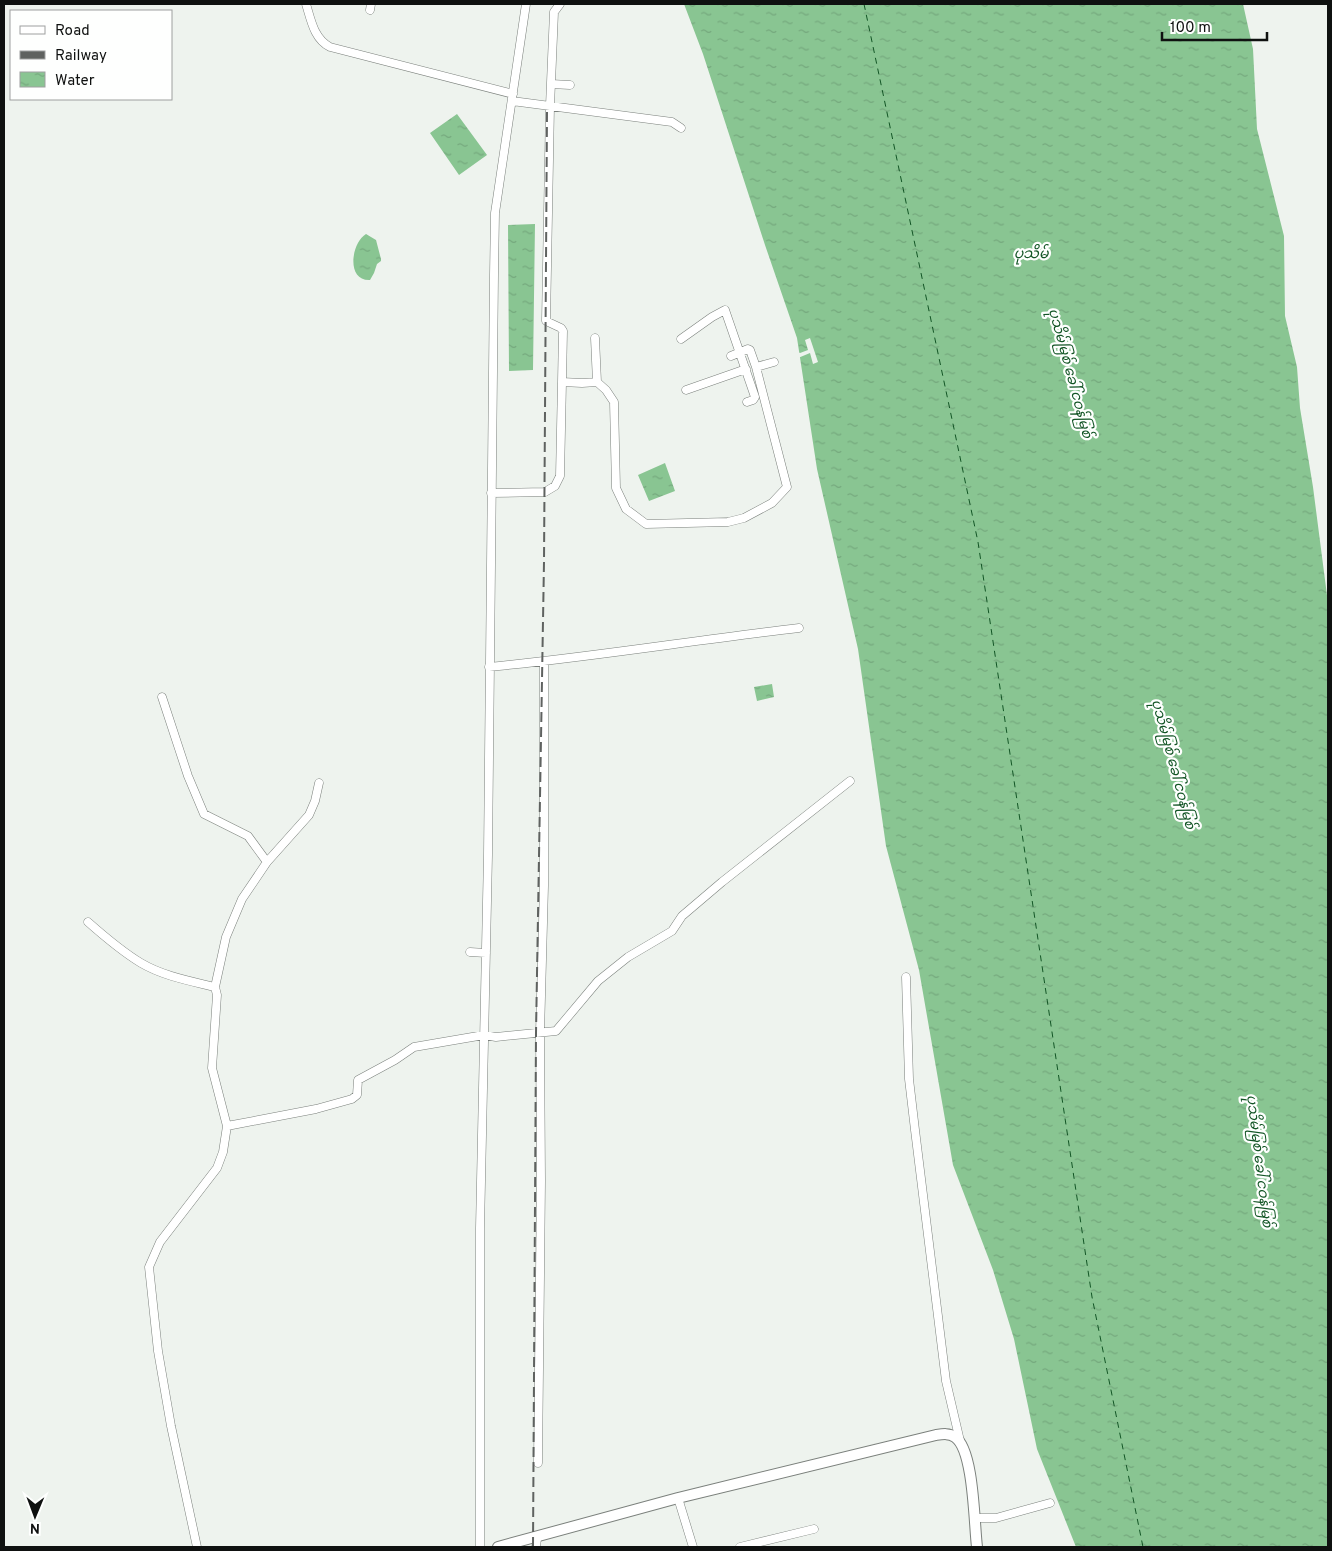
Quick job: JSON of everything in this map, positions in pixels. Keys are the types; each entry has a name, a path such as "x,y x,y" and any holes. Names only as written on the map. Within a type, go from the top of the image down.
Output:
{"street":[{"path":"306,4 321,42 330,47 512,98 550,106 575,106 672,122 682,128"},
{"path":"480,1547 480,1228 486,952 496,213 526,4"},
{"path":"491,493 545,492 555,486 560,476 563,331 561,328 546,321 550,84 554,12 560,4"},
{"path":"550,84 570,85"},
{"path":"706,310 712,317"},
{"path":"681,339 724,310 755,397 748,402"},
{"path":"595,338 596,382"},
{"path":"562,382 582,384 596,382 606,390 614,402 616,488 626,509 646,524 728,522 744,518 772,503 787,487 750,350 731,356"},
{"path":"756,367 774,362"},
{"path":"686,390 746,369"},
{"path":"489,667 544,662 688,641 799,628"},
{"path":"538,1463 541,1181 540,1033 544,886 544,662"},
{"path":"162,696 188,776 204,814 248,836 267,862"},
{"path":"227,1126 316,1109 352,1099 357,1096 358,1080 395,1060 414,1047 484,1036 496,1037 556,1031 598,981 628,957 672,931 682,916 722,882 850,781"},
{"path":"197,1547 171,1426 158,1351 149,1267 160,1242 217,1168 224,1152 227,1126 212,1068 217,995 215,987 226,936 242,899 267,862 308,815 315,801 319,783"},
{"path":"88,922 115,946 142,964 174,976 215,987"},
{"path":"470,952 486,952"},
{"path":"906,977 910,1080 946,1380 955,1424 970,1471 977,1547"},
{"path":"498,1547 536,1542 678,1498 936,1435 948,1434 960,1442"},
{"path":"678,1498 693,1547"},
{"path":"974,1518 996,1518 1050,1503"},
{"path":"740,1547 814,1529"}],"water":[{"name":"ပုသိမ်","path":"684,4 1243,4 1253,49 1257,129 1284,236 1285,316 1297,367 1300,408 1313,487 1328,603 1328,1547 1076,1547 1037,1449 1014,1339 993,1270 953,1165 919,970 886,846 858,649 817,469 797,338 703,54"},
{"path":"457,114 487,155 459,175 430,133"},
{"path":"535,224 533,370 509,371 508,225"},
{"path":"366,234 376,240 381,259 370,280 362,279 357,274 353,261 357,245"},
{"path":"665,463 675,491 649,501 638,475"},
{"path":"772,684 774,697 757,701 754,687"}],"pier":[{"path":"810,338 818,362 813,364 810,353 798,358 797,356 797,352 800,353 808,350 805,340"}],"ferry route":[{"path":"864,4 978,542 1092,1297 1143,1547"}],"railway":[{"path":"533,1547 536,1033 544,562 547,112"}],"water label":[{"name":"ပုသိမ်မြစ် ခေါ် ငဝန်မြစ်","path":"1071,373"},
{"name":"ပုသိမ်မြစ် ခေါ် ငဝန်မြစ်","path":"1174,764"},
{"name":"ပုသိမ်မြစ် ခေါ် ငဝန်မြစ်","path":"1260,1161"}]}
